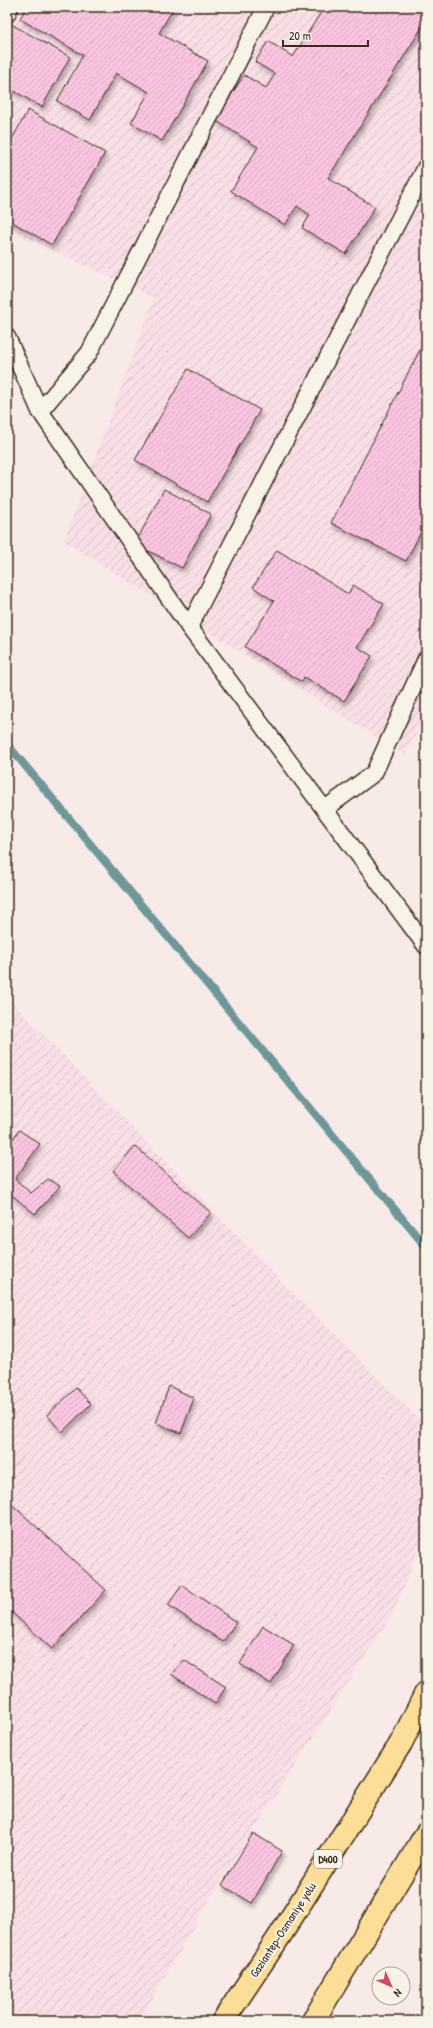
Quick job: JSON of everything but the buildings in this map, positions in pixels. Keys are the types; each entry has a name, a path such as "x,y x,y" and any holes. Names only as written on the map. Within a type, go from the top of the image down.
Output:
{"highway":[{"name":"Gaziantep-Osmaniye yolu","path":"223,2021 281,1934 401,1743 426,1693"},
{"path":"314,2021 426,1834"}],"lane":[{"path":"7,14 10,7"},
{"path":"40,411 89,353 266,7"},
{"path":"189,628 426,167"},
{"path":"7,337 40,411 189,628 426,946"},
{"path":"325,810 374,774 426,660"}],"shaded area":[{"path":"7,7 426,7 426,715 405,755 64,541 154,298 7,228"},
{"path":"7,997 279,1279 426,1426 426,1529 395,1610 219,1884 139,2021 7,2021"}],"waterway":[{"path":"7,744 426,1247"}]}
